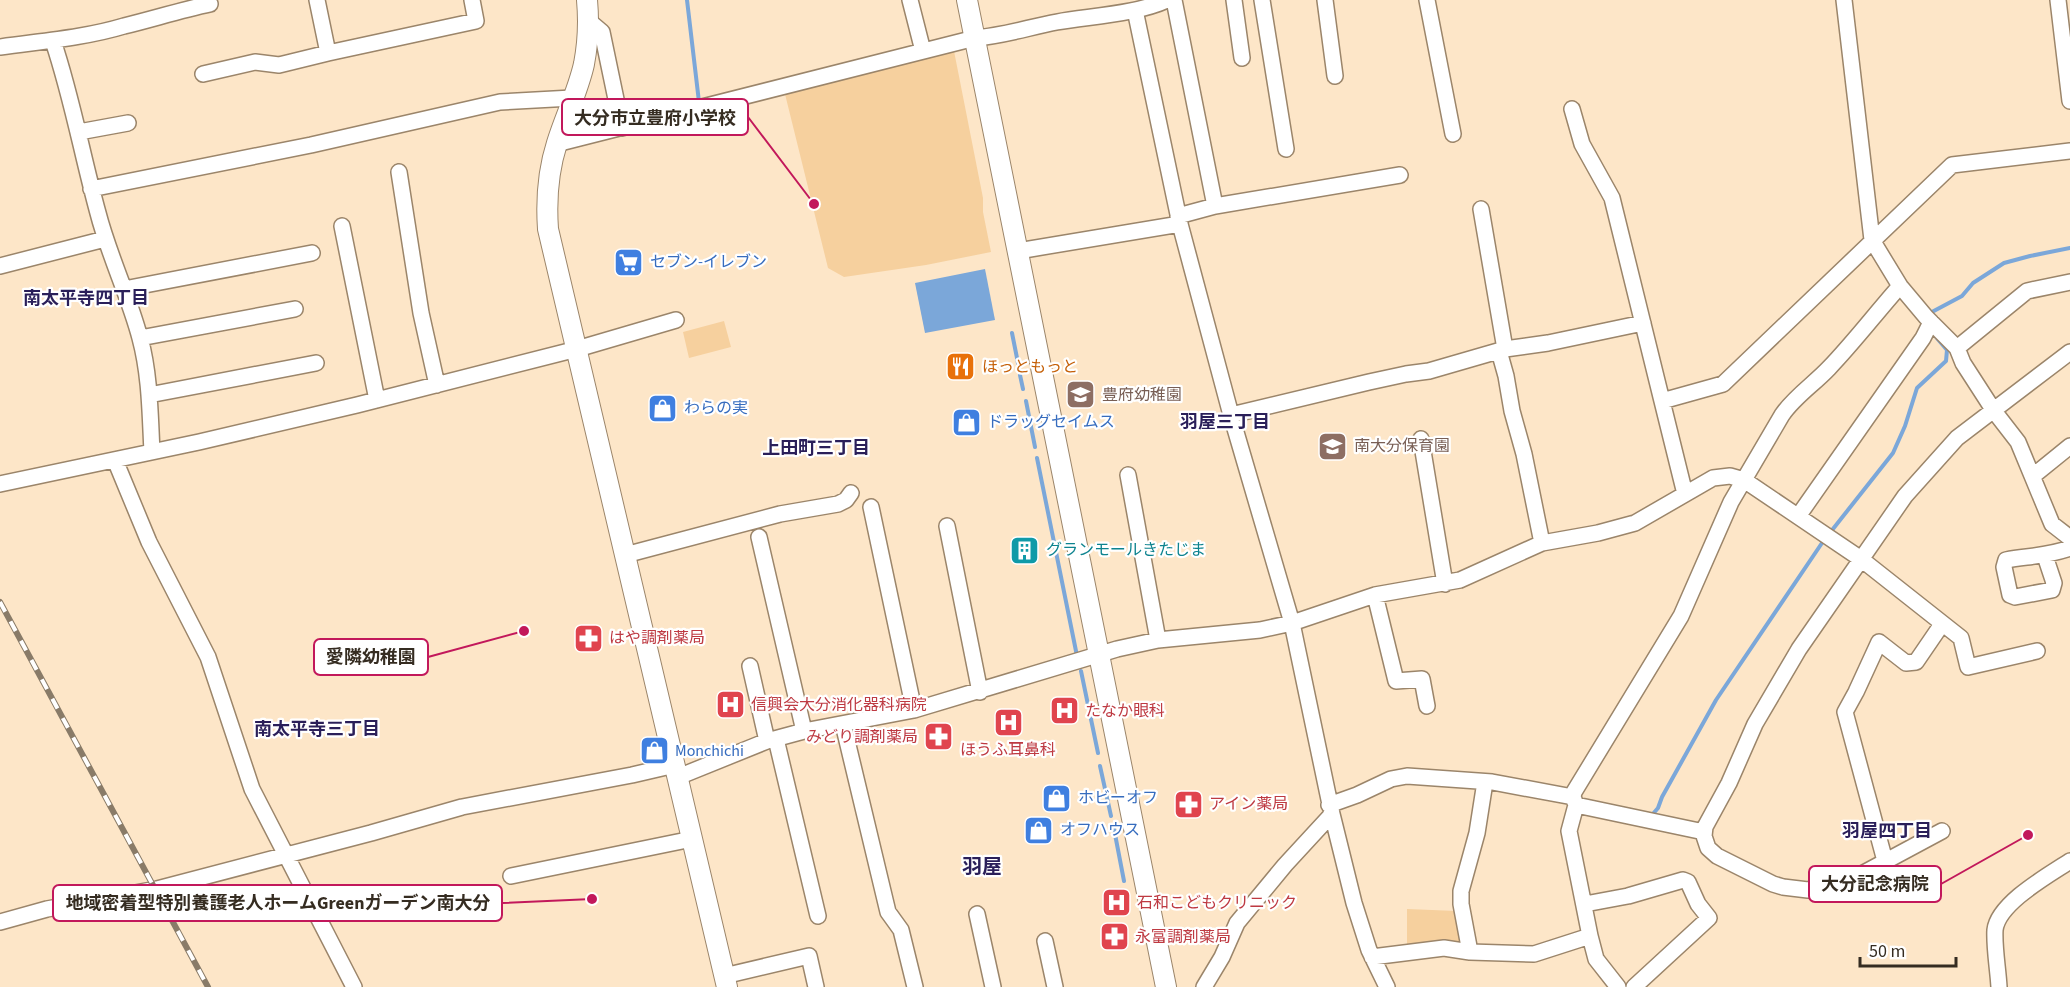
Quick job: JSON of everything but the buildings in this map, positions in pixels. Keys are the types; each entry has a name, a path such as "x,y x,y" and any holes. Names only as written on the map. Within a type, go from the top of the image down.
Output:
{"street":[{"path":"317,0 328,53"},
{"path":"203,74 255,62 279,65 476,21 472,0"},
{"path":"587,0 588,21 583,67 556,144 548,189 549,229 726,981 808,956 816,987"},
{"path":"910,0 923,51"},
{"path":"967,0 1166,987"},
{"path":"556,144 975,38 1167,0"},
{"path":"1174,0 1215,206"},
{"path":"1234,0 1242,58"},
{"path":"1262,0 1286,149"},
{"path":"1325,0 1335,76"},
{"path":"1427,0 1453,134"},
{"path":"1844,0 1872,240 1900,286 1957,348 1963,363 1994,411 2018,442 2052,524 2070,539 2045,556"},
{"path":"2058,0 2070,101"},
{"path":"0,47 53,41 124,27 168,13 210,4"},
{"path":"1144,5 1179,220 1292,623 1330,810 1354,903 1372,957 1388,987"},
{"path":"588,21 602,32 622,128"},
{"path":"53,41 65,75 105,239 140,338 149,395 152,452"},
{"path":"91,189 311,145 500,102 572,98"},
{"path":"1572,109 1582,144 1612,198 1685,494"},
{"path":"79,132 128,123"},
{"path":"1662,401 1723,384 1952,165 2070,151"},
{"path":"399,172 420,313 436,385"},
{"path":"1018,251 1179,220 1215,206 1400,175"},
{"path":"1481,209 1512,411 1524,454 1542,543"},
{"path":"342,226 378,400"},
{"path":"0,266 105,239"},
{"path":"124,289 312,253"},
{"path":"1957,348 2026,291 2070,282"},
{"path":"1618,987 1596,959 1590,936 1569,831 1576,787 1681,616 1725,514 1786,408 1826,371 1900,286"},
{"path":"140,338 295,309"},
{"path":"0,484 378,400 577,349 676,320"},
{"path":"1799,515 1931,322"},
{"path":"1232,415 1369,382 1429,371 1502,350 1643,323"},
{"path":"1942,831 1844,881 1808,890 1795,890 1773,884 1714,854 1705,842 1704,832 1755,724 1799,649 1905,496 1957,438 2070,352"},
{"path":"149,395 316,363"},
{"path":"1421,439 1445,584"},
{"path":"2033,476 2070,446"},
{"path":"115,460 149,542 208,657 248,780 354,987"},
{"path":"1128,475 1158,640"},
{"path":"0,922 47,909 157,890 462,807 632,775 676,771 804,731 914,710 1099,655 1158,640 1260,630 1292,623 1375,595 1445,584 1469,577 1542,543 1619,528 1648,516 1705,481 1720,476 1737,477 1744,480 1861,559 1961,638 1968,667 2037,651"},
{"path":"625,555 780,514 838,504 846,500 851,493"},
{"path":"872,507 914,710"},
{"path":"947,526 980,692"},
{"path":"759,537 804,731"},
{"path":"1375,595 1396,681 1422,679 1427,706"},
{"path":"1885,861 1845,712 1879,642 1906,663 1916,662 1942,624"},
{"path":"750,666 818,916"},
{"path":"843,724 888,912 901,930 915,987"},
{"path":"1204,987 1222,957 1237,923 1330,810 1391,779 1407,776 1517,786 1704,832"},
{"path":"1470,952 1461,904 1461,891 1477,833 1485,782"},
{"path":"511,876 692,839"},
{"path":"1999,987 1995,929 2003,912 2014,900 2070,861"},
{"path":"1585,904 1628,896 1683,880 1688,882 1698,904 1709,918 1634,987"},
{"path":"977,914 993,987"},
{"path":"1372,957 1444,948 1470,952 1534,954 1590,936"},
{"path":"1045,941 1055,987"}],"shaded area":[{"path":"954,51 983,198 983,212 991,252 926,265 844,277 828,268 784,90"},
{"path":"724,321 731,347 689,358 683,332"},
{"path":"1407,909 1457,911 1466,948 1407,946"}],"water":[{"path":"985,269 995,320 925,333 915,283"}],"waterway":[{"path":"687,0 699,102"},
{"path":"1930,316 1930,313 1962,296 1973,283 2004,263 2070,248"},
{"path":"1012,333 1018,363"},
{"path":"1829,534 1893,453 1905,426 1917,388 1946,361 1947,350 1936,337"},
{"path":"1020,375 1023,389"},
{"path":"1026,401 1035,447"},
{"path":"1037,458 1077,656"},
{"path":"1652,815 1658,808 1716,700 1824,540"},
{"path":"1081,671 1098,753"},
{"path":"1100,766 1111,816"},
{"path":"1114,829 1124,881"}],"railway":[{"path":"0,602 208,987"}],"place":[{"name":"大分市立豊府小学校","path":"814,204"},
{"name":"セブン-イレブン","path":"629,262"},
{"name":"ほっともっと","path":"961,367"},
{"name":"豊府幼稚園","path":"1081,395"},
{"name":"わらの実","path":"663,408"},
{"name":"ドラッグセイムス","path":"966,422"},
{"name":"南大分保育園","path":"1333,446"},
{"name":"グランモールきたじま","path":"1025,550"},
{"name":"愛隣幼稚園","path":"524,631"},
{"name":"はや調剤薬局","path":"588,638"},
{"name":"信興会大分消化器科病院","path":"730,705"},
{"name":"たなか眼科","path":"1064,711"},
{"name":"ほうふ耳鼻科","path":"1008,722"},
{"name":"みどり調剤薬局","path":"939,737"},
{"name":"Monchichi","path":"654,751"},
{"name":"ホビーオフ","path":"1057,798"},
{"name":"アイン薬局","path":"1188,804"},
{"name":"オフハウス","path":"1039,830"},
{"name":"大分記念病院","path":"2028,835"},
{"name":"地域密着型特別養護老人ホームGreenガーデン南大分","path":"592,899"},
{"name":"石和こどもクリニック","path":"1116,903"},
{"name":"永富調剤薬局","path":"1114,937"}],"district":[{"name":"南太平寺四丁目","path":"86,298"},
{"name":"羽屋三丁目","path":"1225,422"},
{"name":"上田町三丁目","path":"816,448"},
{"name":"南太平寺三丁目","path":"317,729"},
{"name":"羽屋四丁目","path":"1887,831"},
{"name":"羽屋","path":"982,867"}]}
